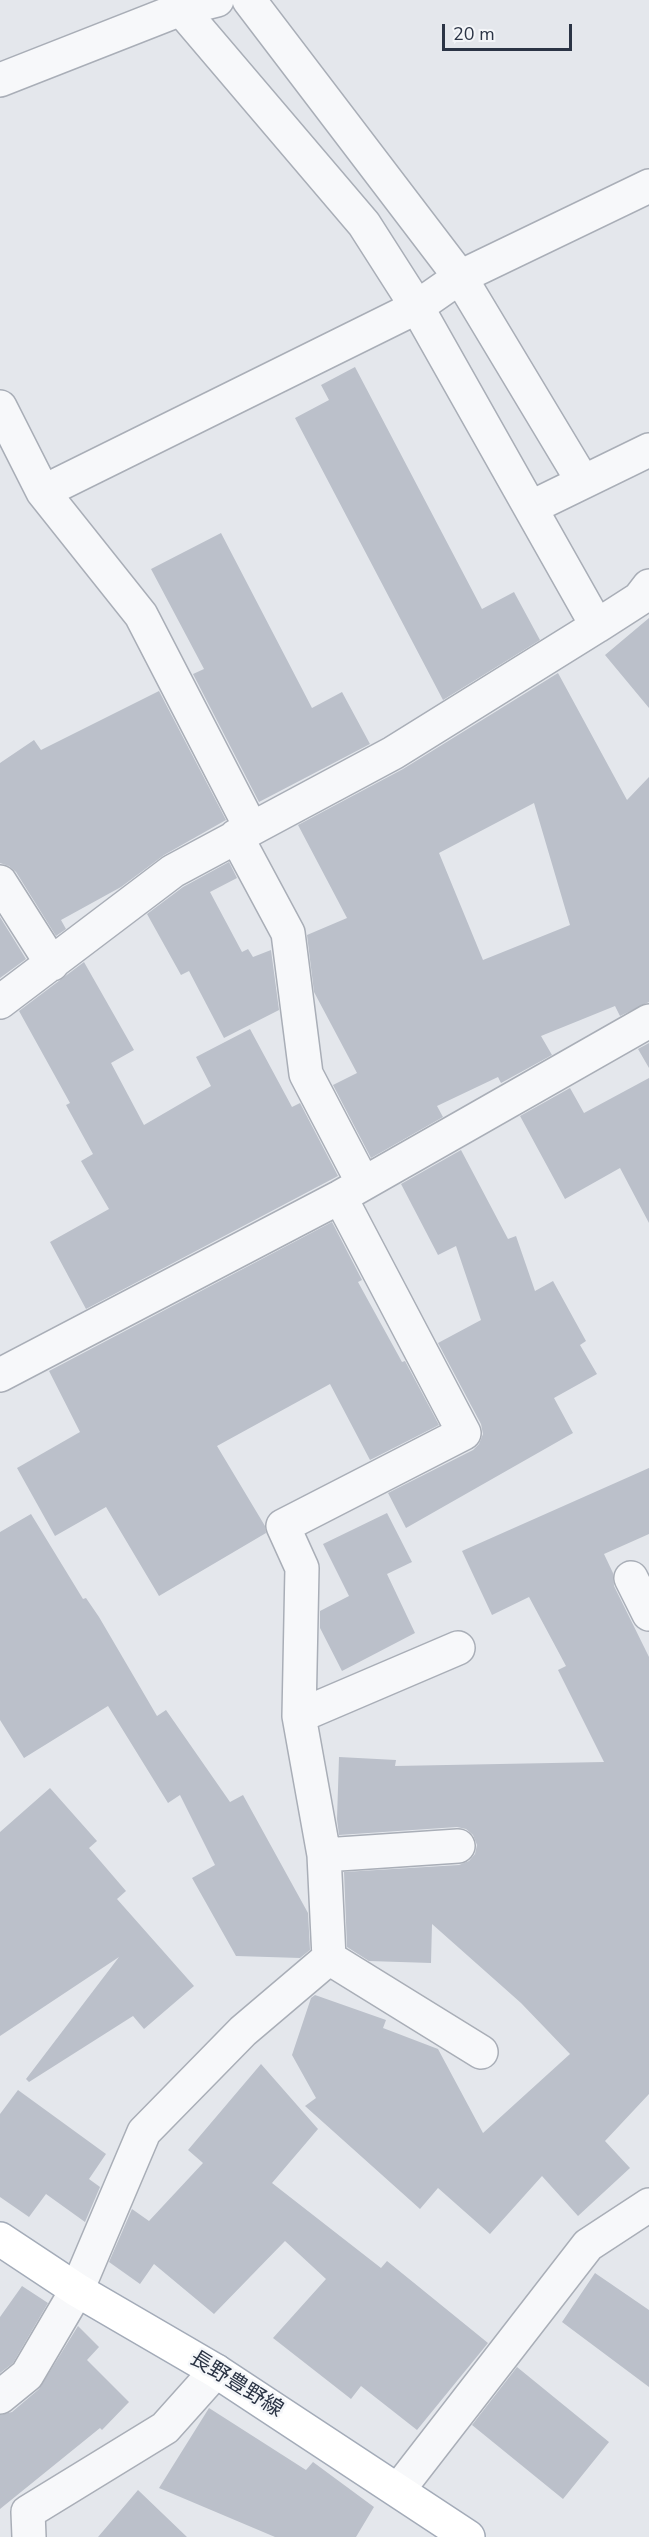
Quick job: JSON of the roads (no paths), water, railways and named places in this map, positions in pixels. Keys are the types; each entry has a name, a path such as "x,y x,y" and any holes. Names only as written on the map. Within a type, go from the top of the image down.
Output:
{"main road":[{"name":"長野豊野線","path":"0,2239 77,2290 216,2371 399,2489 468,2537"}],"street":[{"path":"0,80 181,9 217,0"},
{"path":"249,0 460,277 582,480"},
{"path":"181,9 364,224 417,307 532,507 597,626"},
{"path":"43,492 417,307 460,277 649,186"},
{"path":"0,407 43,492 141,615 244,832 288,933 306,1074 351,1190 464,1434 283,1526 302,1568 299,1716 324,1855 328,1958"},
{"path":"532,507 582,480 649,450"},
{"path":"0,1002 174,871 393,753 639,599 649,585"},
{"path":"0,882 52,964"},
{"path":"0,1375 351,1190 649,1021"},
{"path":"631,1578 649,1614"},
{"path":"299,1716 458,1648"},
{"path":"324,1855 458,1846"},
{"path":"328,1958 481,2052"},
{"path":"0,2397 27,2375 77,2290 144,2132 243,2031 328,1958"},
{"path":"399,2489 588,2245 649,2205"},
{"path":"29,2537 28,2512 165,2428 216,2371"}]}
